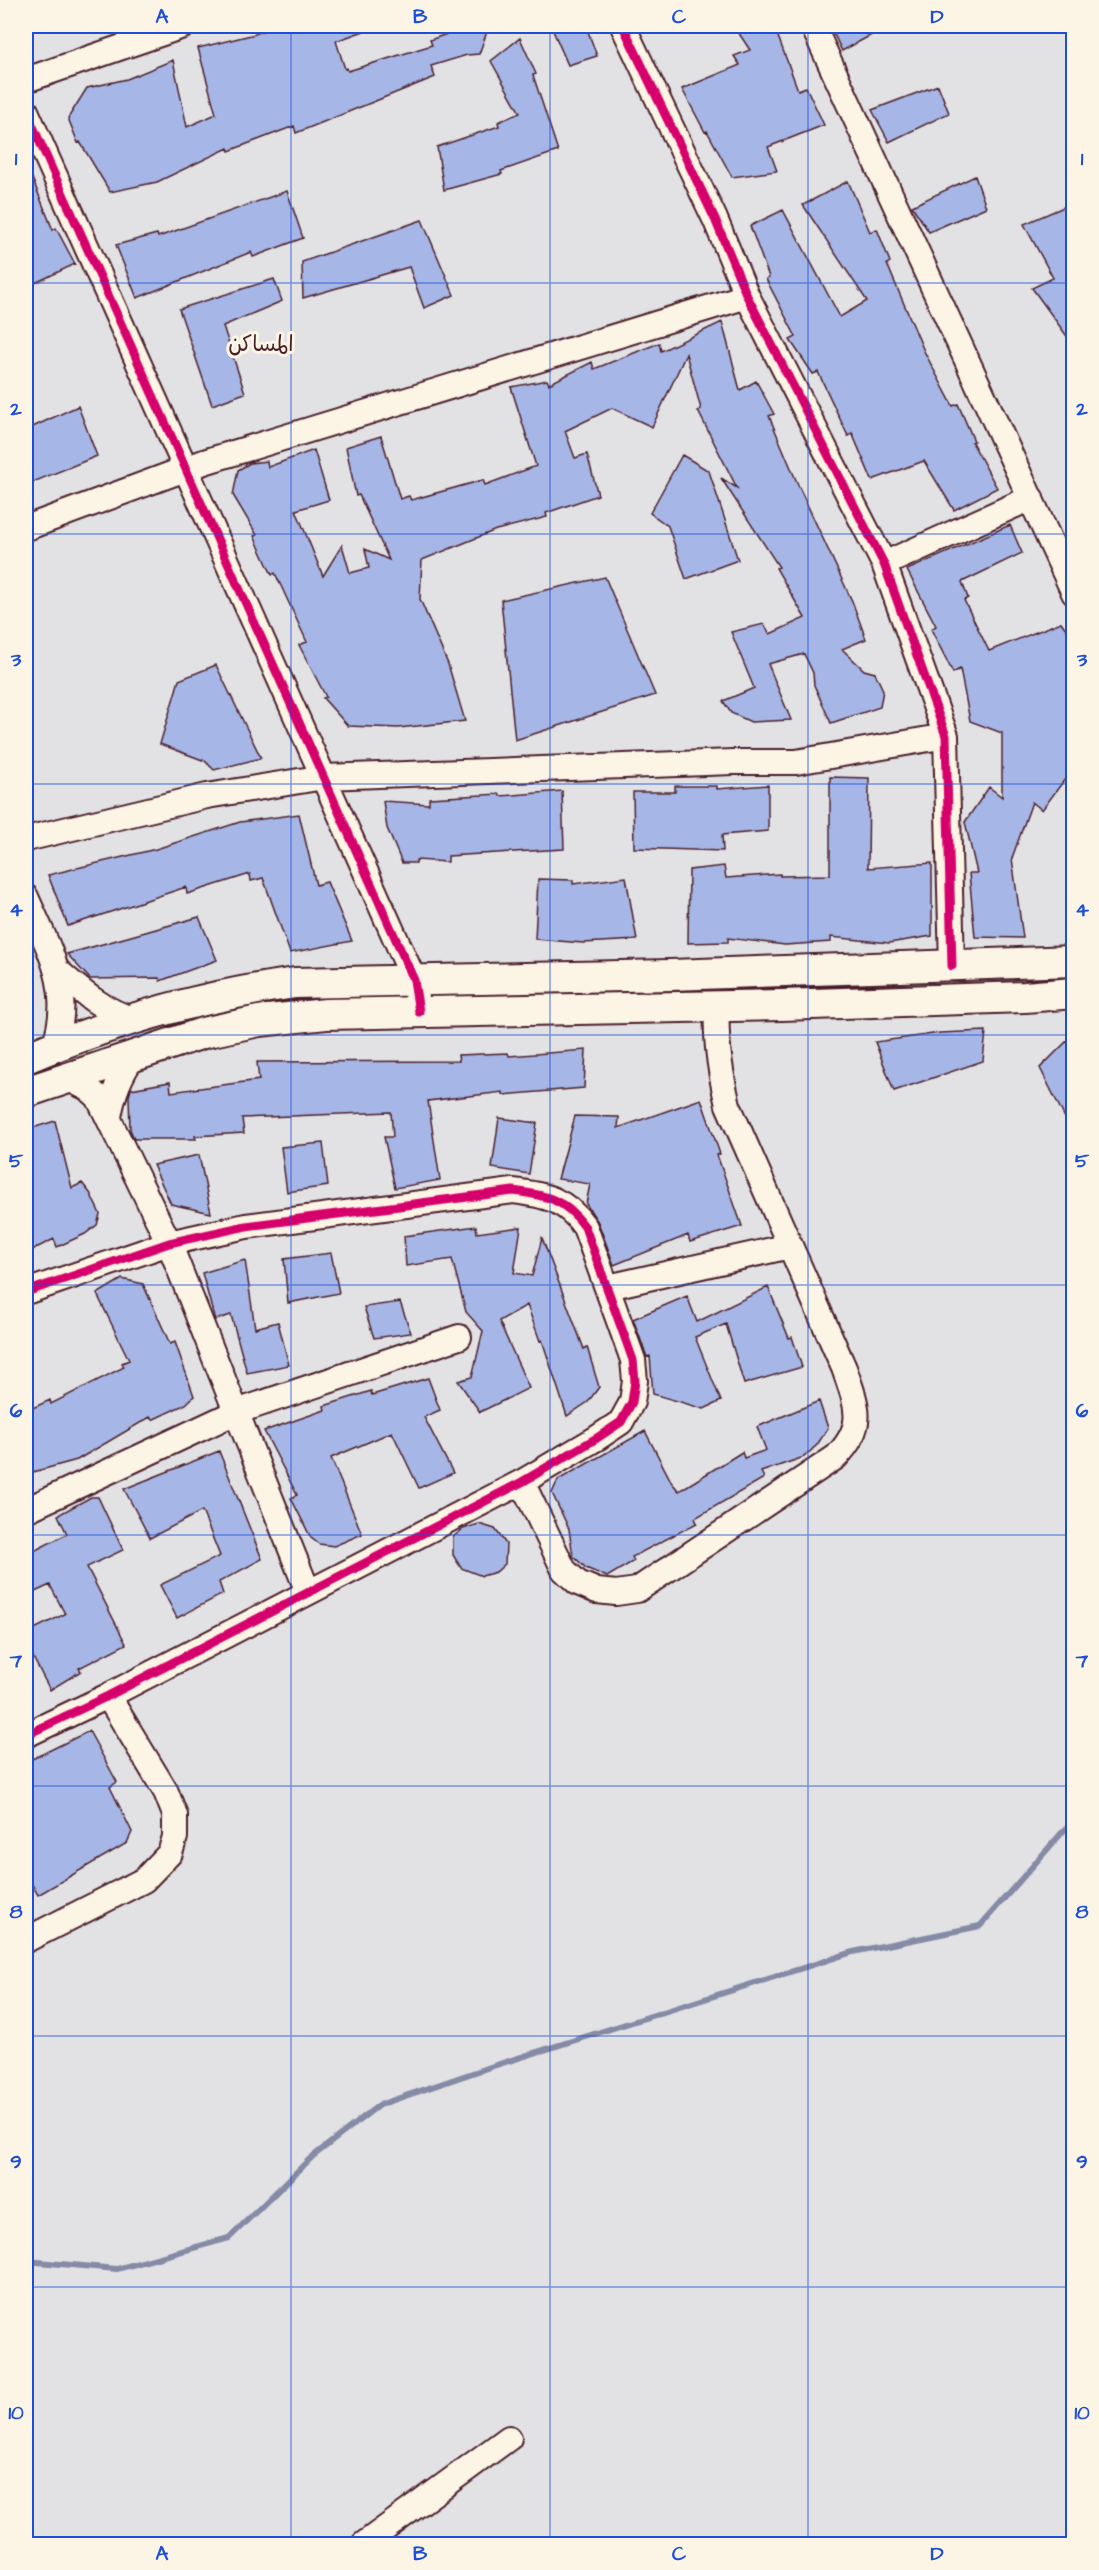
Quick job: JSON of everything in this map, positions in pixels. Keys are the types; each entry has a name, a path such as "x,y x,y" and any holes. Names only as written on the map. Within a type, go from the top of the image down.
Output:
{"main road":[{"path":"26,1058 54,1046 135,1020 238,991 295,983 1074,961"},
{"path":"26,1092 203,1033 259,1021 326,1014 717,1007 1074,993"}],"street":[{"path":"26,80 183,26"},
{"path":"623,26 715,219 747,296 884,564 946,736 952,966"},
{"path":"813,26 1074,593"},
{"path":"26,111 414,980 419,1012"},
{"path":"26,528 204,462 747,296"},
{"path":"884,564 1030,498"},
{"path":"26,840 207,796 324,777 733,762 795,762 946,736"},
{"path":"26,897 59,972 63,1006 61,1026 54,1046"},
{"path":"59,972 99,1005 113,1013 135,1020"},
{"path":"522,1482 564,1570 578,1583 597,1591 616,1593 637,1590 836,1457 851,1442 856,1425 855,1401 844,1368 728,1105 719,1068 715,1032 717,1007"},
{"path":"109,1117 113,1095 122,1073 134,1055"},
{"path":"67,1078 98,1097 168,1243 308,1593"},
{"path":"26,1292 168,1243 246,1226 513,1191 539,1194 574,1212 585,1227 633,1360 635,1381 632,1402 621,1422 522,1482 108,1696 26,1735"},
{"path":"608,1287 790,1246"},
{"path":"26,1510 236,1412 459,1337"},
{"path":"26,1940 144,1880 170,1852 175,1837 175,1815 166,1792 108,1696"},
{"path":"364,2544 509,2438"}],"building":[{"path":"274,26 371,26 372,28 336,41 345,69 347,68 348,71 432,45 430,40 469,26 489,26 479,54 467,55 431,66 435,77 296,133 294,126 229,151 228,148 157,182 110,192 80,142 78,143 68,118 87,88 127,79 173,60 187,127 216,114 198,48 255,34"},
{"path":"551,26 586,26 597,56 568,65"},
{"path":"734,26 774,26 798,90 806,87 824,125 768,147 777,171 732,177 682,89 740,65 734,56 750,50"},
{"path":"830,26 888,26 842,51"},
{"path":"520,38 536,74 533,75 558,151 501,171 502,174 444,190 437,147 499,126 498,122 520,113 491,61"},
{"path":"938,85 949,113 889,142 872,110"},
{"path":"26,163 53,230 56,228 75,264 33,284 26,271"},
{"path":"975,176 986,207 929,232 912,206"},
{"path":"848,181 870,232 877,229 890,262 887,264 924,351 953,406 958,404 974,441 972,442 997,488 954,510 924,461 872,480 852,433 848,436 818,372 813,374 790,340 796,337 766,279 769,277 750,226 783,210 840,317 867,301 803,205"},
{"path":"287,191 303,238 253,257 251,252 137,298 116,245 157,234 158,237"},
{"path":"1066,206 1074,224 1074,346 1032,288 1053,278 1024,224"},
{"path":"422,220 454,295 424,308 409,267 303,298 302,262"},
{"path":"274,279 282,301 223,326 245,393 212,405 179,309"},
{"path":"722,322 740,390 756,381 774,414 769,416 852,601 866,639 842,649 864,670 875,673 883,690 880,707 831,723 814,685 813,673 804,654 768,664 791,720 751,722 731,713 723,701 754,688 731,632 764,624 770,634 805,618 776,568 779,567 721,478 737,488 698,411 701,409 686,354 652,427 612,408 565,431 575,458 587,454 598,495 546,513 547,517 496,530 422,560 420,599 448,664 465,721 398,728 348,726 323,698 326,697 299,645 307,642 275,573 272,575 254,536 257,535 233,495 238,470 250,463 267,461 268,467 314,450 329,500 296,510 323,576 342,545 350,573 369,568 365,549 389,560 359,495 356,496 346,447 381,436 400,499 409,496 411,500 483,480 485,485 536,466 511,387 547,380 549,384 592,362 594,369 659,343 661,351"},
{"path":"78,406 97,456 26,485 26,430"},
{"path":"682,455 709,471 738,560 686,579 668,526 650,513"},
{"path":"1010,525 1022,553 962,582 968,598 964,600 989,651 1061,622 1074,640 1074,767 1042,810 1032,802 1012,858 1023,938 975,937 969,873 977,873 965,822 989,787 1002,797 1002,733 970,721 960,669 953,673 931,629 936,626 907,570"},
{"path":"605,577 655,695 515,740 501,600"},
{"path":"216,665 261,758 214,770 205,761 160,744 179,680"},
{"path":"830,777 869,778 868,868 932,863 932,936 889,943 831,937 831,942 785,945 728,938 728,942 688,943 689,870 724,866 726,878 780,874 780,876 830,875"},
{"path":"768,785 768,831 722,835 723,851 634,848 633,792 675,792 675,786 717,786 717,789"},
{"path":"562,791 564,849 448,856 448,862 416,860 416,863 402,863 387,828 383,801 429,804 429,798"},
{"path":"299,814 316,885 327,882 352,941 290,953 263,878 251,881 250,874 187,894 186,887 68,926 48,875 156,849 240,822"},
{"path":"626,877 637,940 583,943 535,939 538,879 573,880 573,884"},
{"path":"199,917 217,960 160,981 159,978 90,979 67,954"},
{"path":"986,1031 983,1061 894,1091 875,1042 940,1033"},
{"path":"1067,1041 1074,1053 1074,1136 1040,1068"},
{"path":"586,1050 584,1088 503,1095 503,1092 428,1101 440,1180 395,1188 384,1137 393,1137 391,1112 242,1118 244,1133 195,1136 196,1139 134,1139 130,1129 129,1096 131,1089 170,1082 171,1092 259,1080 257,1062 459,1061 458,1055 508,1053 509,1056"},
{"path":"701,1099 720,1154 717,1155 742,1226 690,1242 688,1235 614,1265 598,1222 586,1204 590,1184 558,1179 575,1116 619,1117 618,1128"},
{"path":"499,1118 537,1123 529,1174 492,1168"},
{"path":"55,1121 72,1188 82,1183 90,1193 100,1214 97,1225 85,1234 57,1247 54,1239 26,1253 26,1130"},
{"path":"323,1143 328,1186 287,1192 281,1147"},
{"path":"199,1155 211,1213 171,1204 153,1165"},
{"path":"476,1226 477,1233 521,1227 514,1273 532,1276 542,1238 584,1349 587,1347 599,1387 588,1402 567,1416 542,1340 540,1341 527,1305 499,1321 529,1388 480,1412 458,1381 472,1377 483,1331 466,1312 452,1259 406,1266 404,1236"},
{"path":"331,1253 339,1293 288,1303 284,1259"},
{"path":"245,1260 255,1328 278,1322 289,1365 247,1373 231,1315 215,1320 202,1273"},
{"path":"122,1279 143,1284 170,1344 175,1342 194,1396 186,1404 152,1420 150,1417 77,1460 33,1472 26,1456 26,1411 50,1400 51,1404 124,1367 122,1363 129,1360 97,1294"},
{"path":"768,1287 789,1338 792,1337 802,1367 744,1384 726,1324 695,1337 721,1401 704,1409 653,1394 650,1356 647,1357 633,1319 687,1296 697,1322"},
{"path":"400,1302 411,1333 374,1338 364,1307"},
{"path":"428,1378 440,1410 424,1417 453,1473 419,1488 392,1432 331,1458 362,1534 334,1546 319,1544 311,1538 291,1498 297,1495 264,1431 325,1410 324,1406 371,1391 372,1395"},
{"path":"819,1401 828,1428 817,1445 804,1457 761,1472 764,1478 695,1518 697,1523 632,1557 634,1561 607,1577 586,1568 573,1556 569,1529 552,1493 558,1480 645,1431 672,1483 679,1491 742,1452 744,1458 766,1450 757,1427"},
{"path":"219,1451 262,1559 219,1582 223,1594 177,1618 160,1585 220,1556 202,1511 150,1538 124,1489"},
{"path":"91,1497 98,1497 123,1550 87,1567 126,1644 79,1668 81,1671 50,1690 26,1644 26,1633 65,1614 50,1585 35,1592 26,1573 26,1555 67,1534 58,1515"},
{"path":"479,1524 495,1529 506,1544 505,1564 496,1572 482,1576 461,1568 453,1555 453,1537 463,1529"},
{"path":"89,1731 117,1782 110,1787 132,1832 127,1843 38,1895 26,1874 26,1762"}],"waterway":[{"path":"26,2261 117,2269 229,2238 312,2157 379,2105 490,2067 853,1952 980,1926 1074,1819"}],"cycle path":[{"path":"623,26 715,219 747,296 884,564 946,736 952,966"},
{"path":"26,111 414,980 419,1012"},
{"path":"26,1292 169,1243 246,1226 513,1191 554,1200 570,1210 585,1227 633,1360 635,1381 632,1402 621,1422 522,1482 108,1696 26,1735"}],"district":[{"name":"المساكن","path":"261,344"}]}
